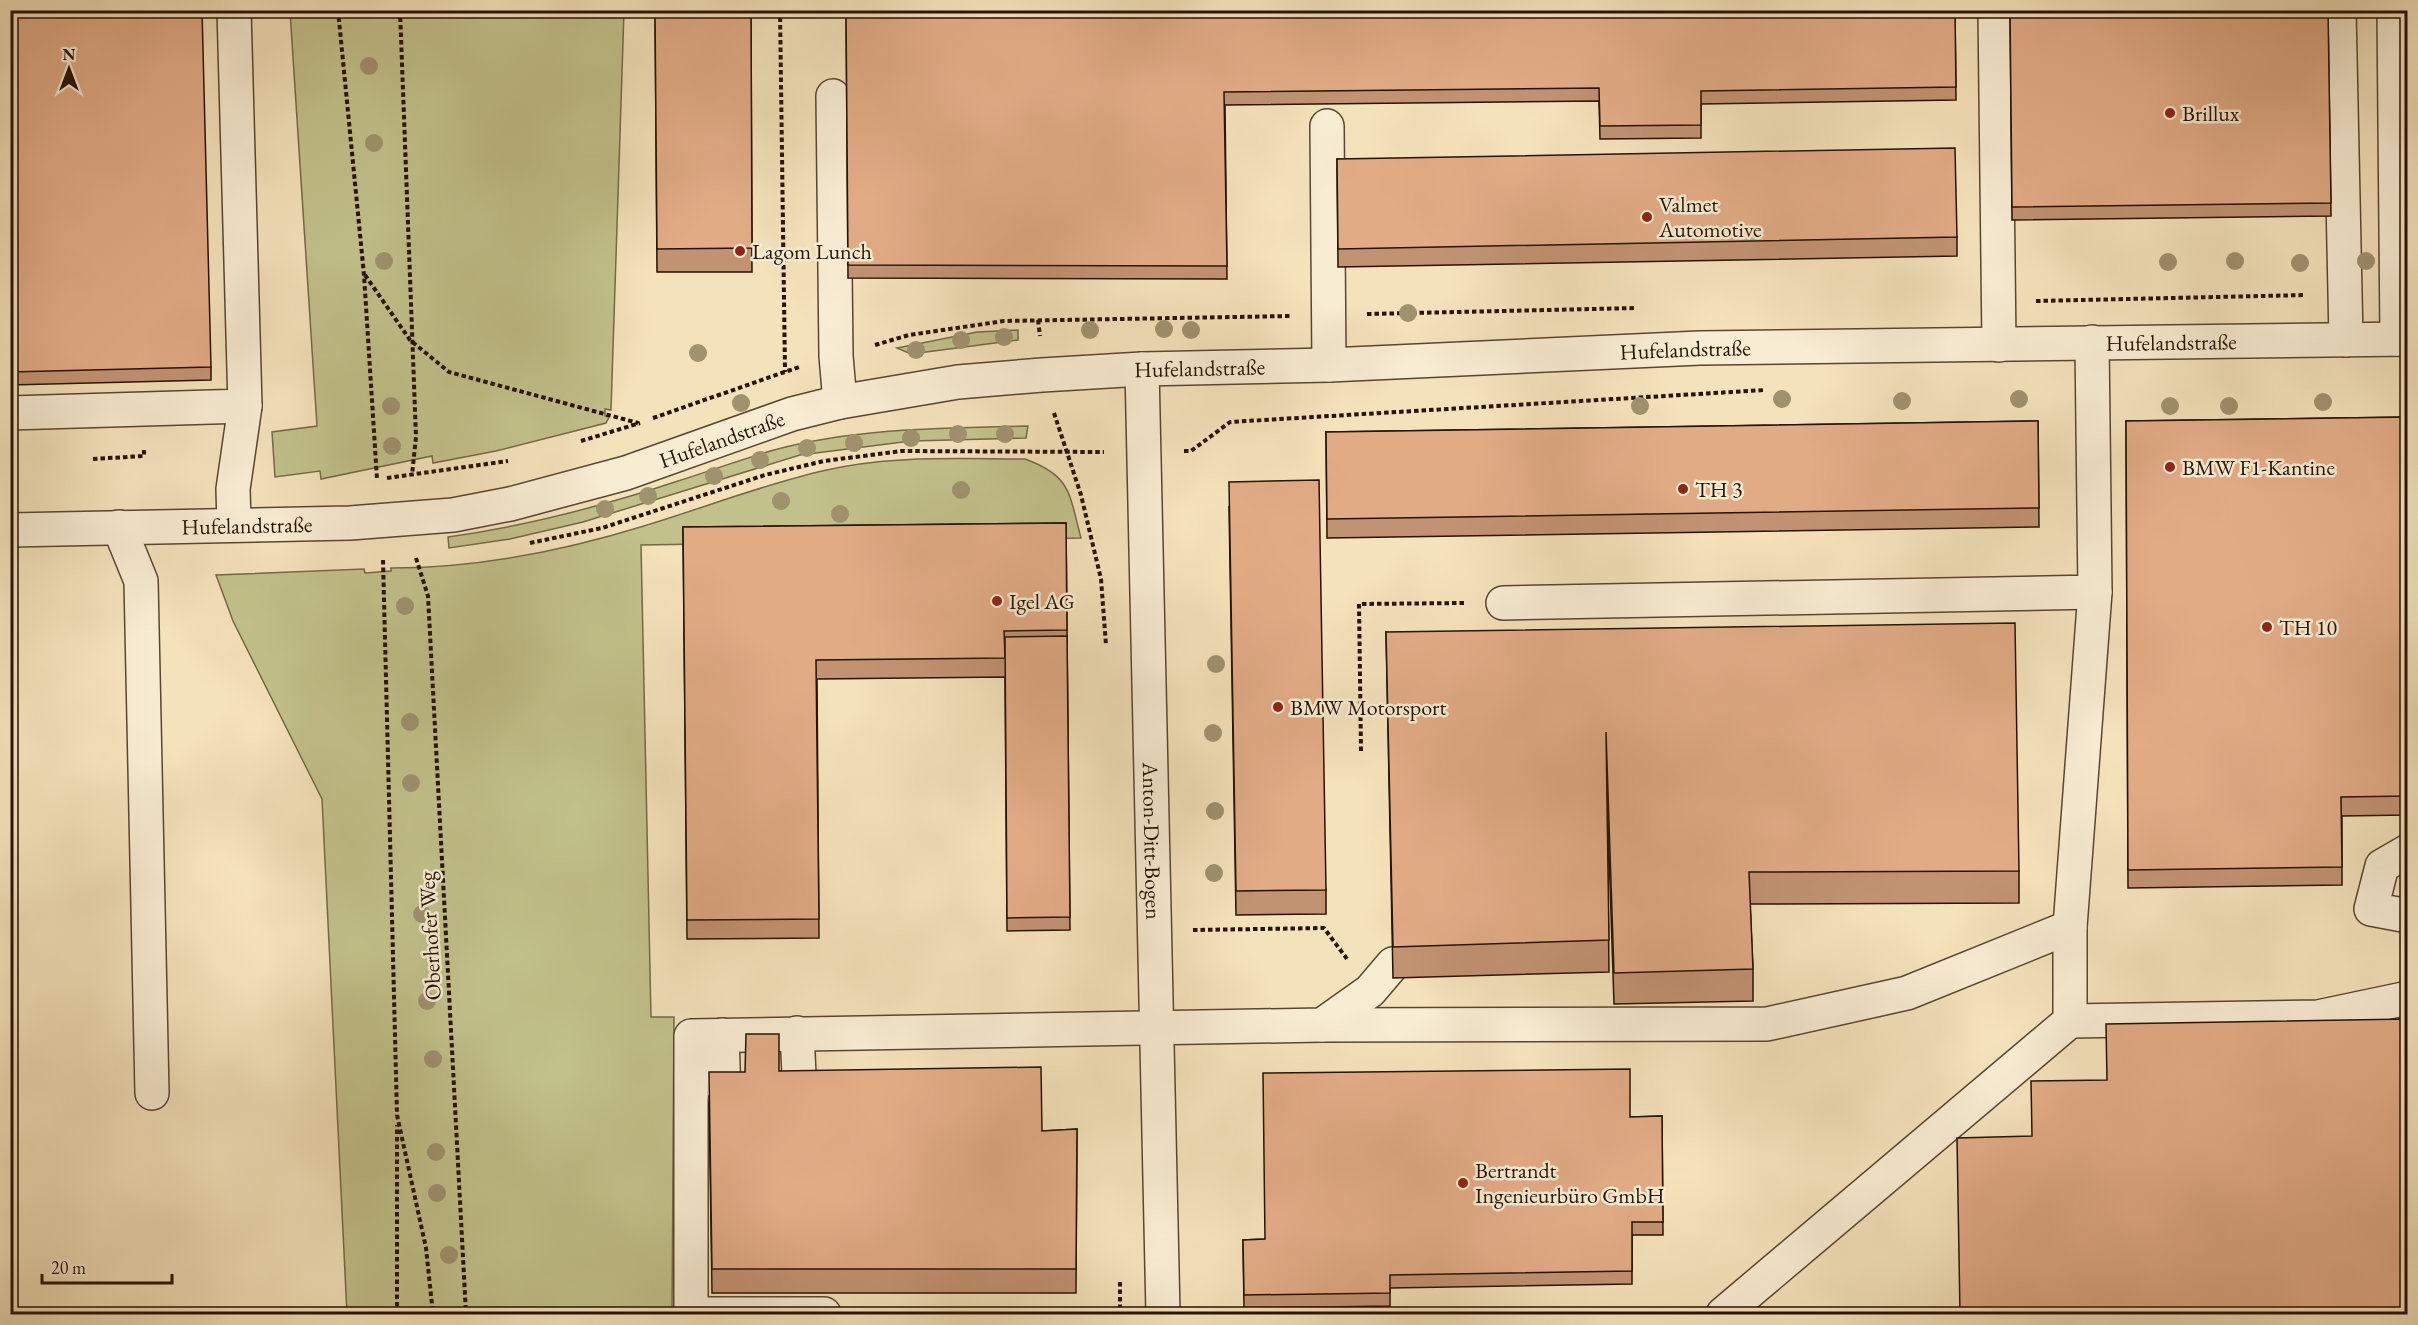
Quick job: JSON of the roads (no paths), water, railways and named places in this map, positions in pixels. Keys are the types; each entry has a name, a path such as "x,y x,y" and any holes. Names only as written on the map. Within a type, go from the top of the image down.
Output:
{"street":[{"path":"234,10 245,406 233,489 234,524"},
{"path":"1995,10 1999,345"},
{"path":"2339,10 2346,340"},
{"path":"2394,10 2402,339"},
{"path":"833,96 836,356 840,402"},
{"path":"1327,126 1329,365"},
{"name":"Hufelandstraße","path":"10,530 381,522 464,513 626,473 792,414 840,402 958,382 1142,369 1329,365 1700,348 2402,339"},
{"path":"2070,1021 2070,927 2095,592 2092,342"},
{"name":"Anton-Ditt-Bogen","path":"1142,369 1142,451 1163,1314"},
{"path":"10,413 245,406"},
{"path":"119,527 141,581 152,1093"},
{"path":"1503,603 2095,592"},
{"path":"2408,851 2382,866 2371,909 2408,916"},
{"path":"824,1314 690,1314 690,1036 1322,1025 1767,1024 1907,993 2070,927"},
{"path":"1322,1025 1370,990 1393,964"},
{"path":"1723,1314 2070,1021 2318,1017 2408,998"},
{"path":"797,1033 800,1095"},
{"path":"722,1035 724,1096"}],"place":[{"name":"Brillux","path":"2170,113"},
{"name":"Valmet Automotive","path":"1647,217"},
{"name":"Lagom Lunch","path":"740,251"},
{"name":"BMW F1-Kantine","path":"2170,467"},
{"name":"TH 3","path":"1683,489"},
{"name":"Igel AG","path":"997,601"},
{"name":"TH 10","path":"2267,627"},
{"name":"BMW Motorsport","path":"1278,707"},
{"name":"Bertrandt Ingenieurbüro GmbH","path":"1463,1183"}]}
